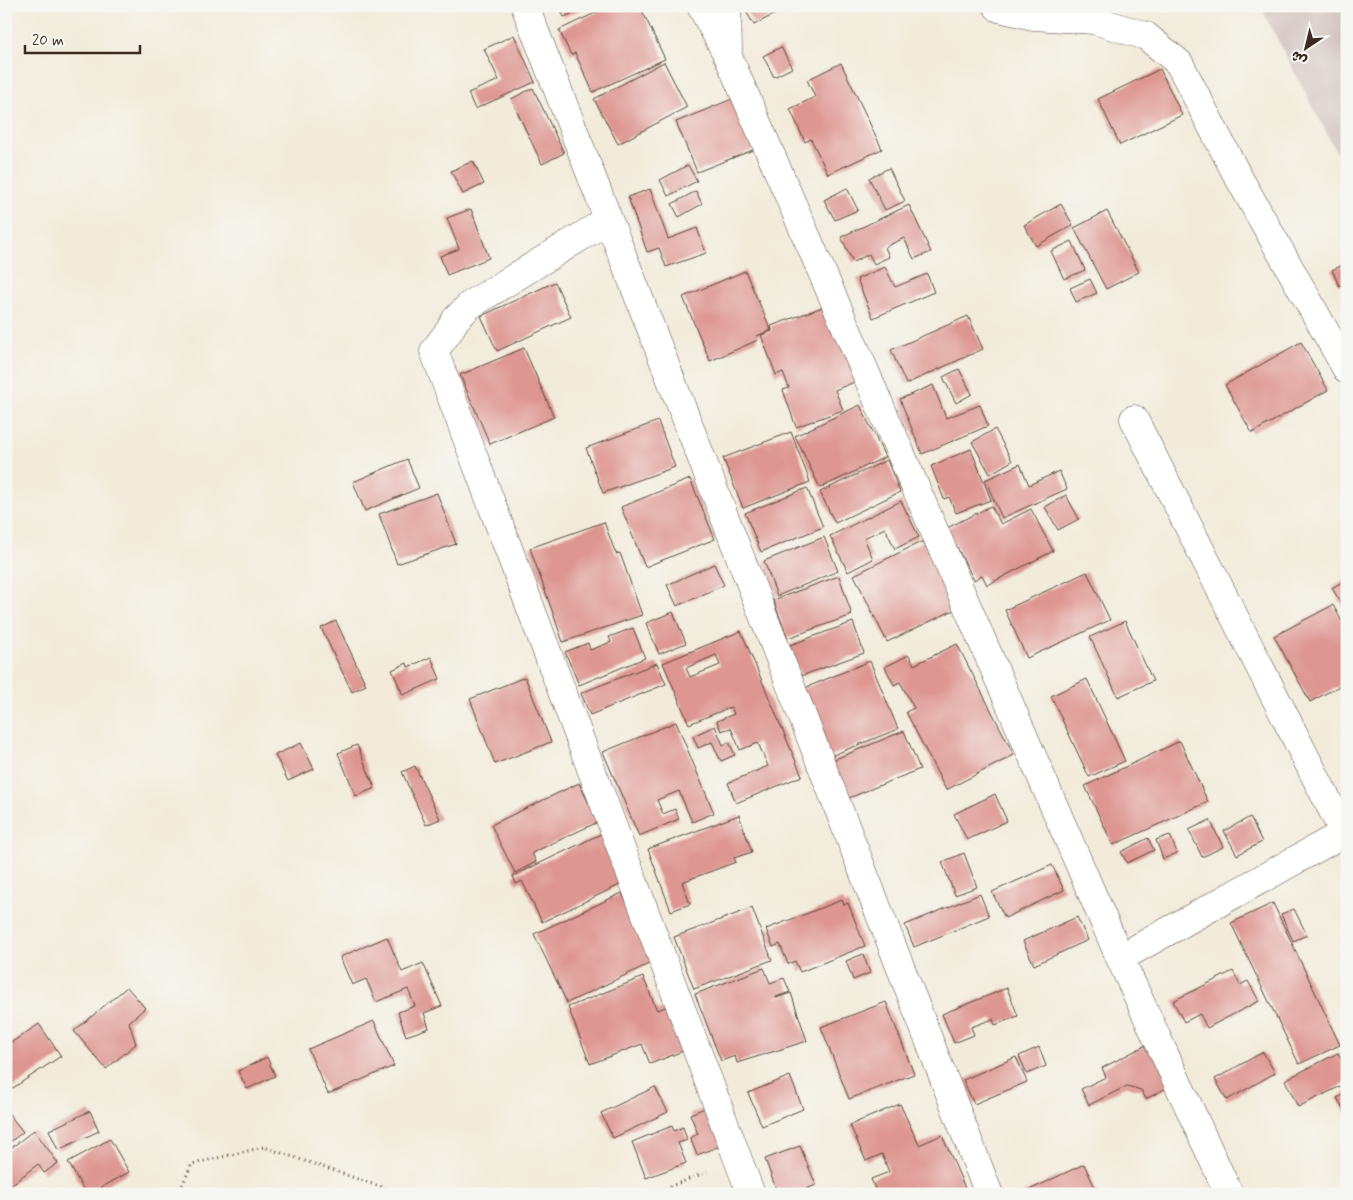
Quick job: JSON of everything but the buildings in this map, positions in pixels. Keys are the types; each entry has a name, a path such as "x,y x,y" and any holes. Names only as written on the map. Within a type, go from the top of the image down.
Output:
{"street":[{"path":"524,6 989,1194"},
{"path":"701,6 728,56 1120,958 1229,1194"},
{"path":"727,6 728,56"},
{"path":"997,6 1034,16 1094,20 1146,36 1180,63 1235,171 1347,370"},
{"path":"608,220 470,305 456,319 434,351 751,1194"},
{"path":"1120,958 1345,836 1134,419"}],"path":[{"path":"178,1194 192,1164 264,1147 402,1194"},
{"path":"651,1194 738,1160"}],"shaded area":[{"path":"1260,6 1347,6 1347,172"}]}
